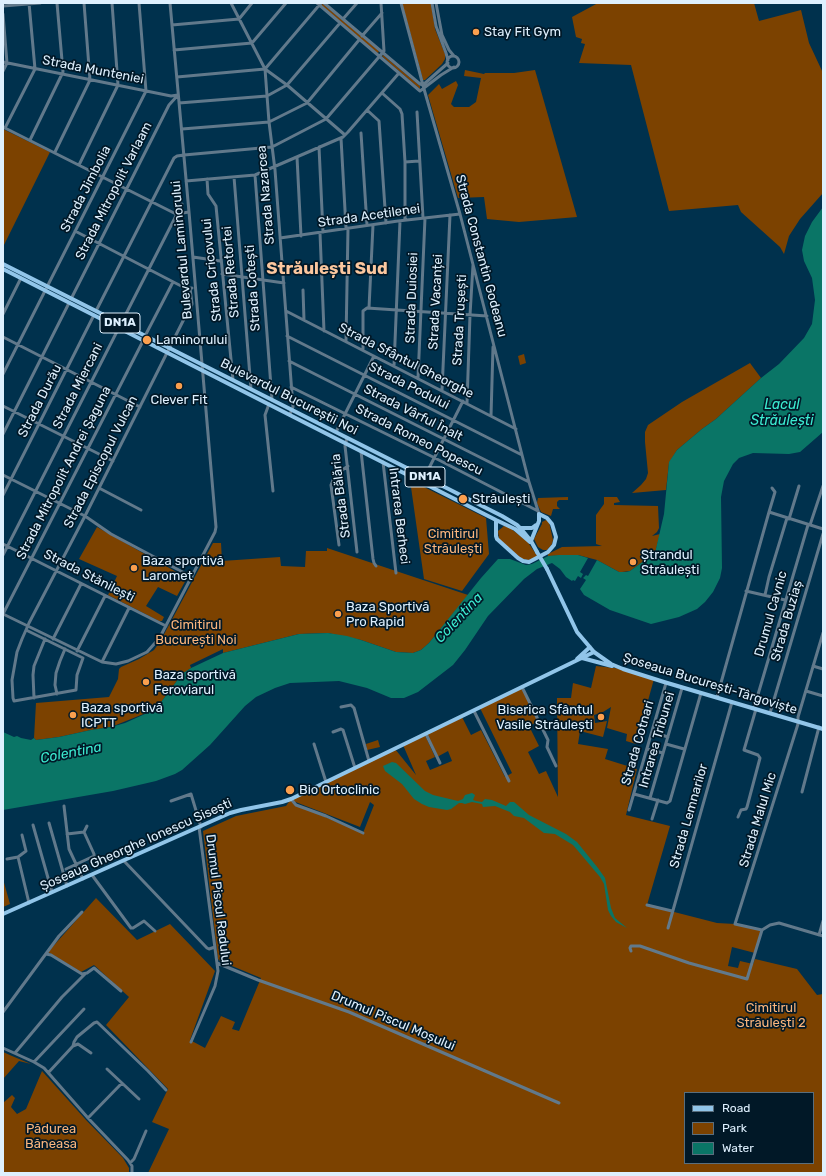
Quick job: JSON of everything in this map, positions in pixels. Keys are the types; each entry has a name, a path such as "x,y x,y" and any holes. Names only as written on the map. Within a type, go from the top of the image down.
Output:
{"main road":[{"name":"Bulevardul Bucureștii Noi","path":"3,264 46,289"},
{"name":"Bulevardul Bucureștii Noi","path":"3,269 95,313 122,323 251,389 270,402"},
{"name":"Bulevardul Bucureștii Noi","path":"95,313 118,328 208,374 336,432 361,451 519,532 536,550"},
{"name":"Bulevardul Bucureștii Noi","path":"291,412 502,516 520,528 531,541 547,569"},
{"path":"496,520 497,539 520,559 526,562 532,561 550,551 556,541 551,521 538,513 538,523 531,541"},
{"path":"520,528 532,528 538,523"},
{"path":"497,529 504,524"},
{"name":"Șoseaua București-Târgoviște","path":"547,569 574,627 594,652 617,667 682,688 821,728"},
{"name":"Șoseaua Gheorghe Ionescu Sisești","path":"576,660 590,647"},
{"name":"Șoseaua Gheorghe Ionescu Sisești","path":"3,914 236,811 291,799 594,652"},
{"path":"582,658 617,667"}],"street":[{"path":"29,3 35,69 4,127 176,214 189,212"},
{"path":"3,6 40,3"},
{"path":"30,140 62,74 57,3"},
{"path":"55,152 90,80 84,3"},
{"path":"79,165 118,85 112,3"},
{"path":"140,3 146,91"},
{"name":"Bulevardul Laminorului","path":"102,662 112,664 121,663 141,655 155,643 166,626 214,536 216,527 170,3"},
{"path":"231,3 265,69 287,85 345,135"},
{"path":"172,26 239,19 252,3"},
{"path":"174,50 252,43 286,3"},
{"path":"343,20 357,3"},
{"path":"184,155 272,147 326,119 383,53 381,3"},
{"name":"Strada Constantin Godeanu","path":"401,3 423,87 473,262 538,513"},
{"path":"432,3 436,26 448,62 451,67 454,68"},
{"path":"423,87 454,68 458,65 459,61 457,57 454,56 449,50 442,35 436,3"},
{"path":"320,4 343,20 423,87"},
{"path":"320,4 359,40 420,91 448,62 449,57 454,56"},
{"path":"177,77 265,69 320,4"},
{"path":"362,36 382,12"},
{"path":"3,14 5,63 3,71"},
{"path":"179,103 267,96 287,85 340,23"},
{"path":"182,129 269,122 307,102 359,40"},
{"name":"Strada Munteniei","path":"5,63 171,96 178,95"},
{"name":"Strada Nazarcea","path":"265,69 284,283 293,407 291,412"},
{"path":"186,181 256,176 340,138 345,135 399,73"},
{"name":"Strada Jimbolia","path":"3,374 146,91"},
{"path":"382,93 402,112 405,162 405,220"},
{"name":"Strada Mitropolit Varlaam","path":"3,434 170,105 178,95"},
{"path":"367,110 379,121 386,223"},
{"name":"Strada Duiosiei","path":"417,112 419,161 424,218 422,311 418,378"},
{"path":"361,133 367,226"},
{"path":"340,138 347,228 346,341"},
{"path":"319,147 324,330"},
{"name":"Strada Durău","path":"3,495 174,158 184,155"},
{"path":"297,157 301,236"},
{"path":"405,162 419,161"},
{"name":"Strada Cotești","path":"256,176 270,402 265,415 265,420 272,491"},
{"name":"Strada Retortei","path":"234,177 251,389"},
{"name":"Strada Cricovului","path":"207,179 208,194 216,206 233,386"},
{"name":"Strada Miercani","path":"3,555 182,204"},
{"name":"Strada Acetilenei","path":"280,238 405,220 460,214"},
{"name":"Strada Vacanței","path":"442,390 450,215"},
{"path":"394,366 400,221"},
{"path":"369,308 373,225"},
{"path":"75,231 173,282 186,288 196,287"},
{"path":"193,257 220,261"},
{"name":"Strada Trușești","path":"422,482 465,402 473,262"},
{"path":"222,274 284,283"},
{"path":"3,314 21,278"},
{"path":"146,336 173,282"},
{"name":"Bulevardul Laminorului","path":"190,288 191,307"},
{"path":"303,290 304,320"},
{"name":"Strada Episcopul Vulcan","path":"34,698 16,701 13,698 13,672 17,652 27,628 85,516 166,353 191,307"},
{"path":"363,350 363,311 365,308 446,312 487,316"},
{"name":"Strada Sfântul Gheorghe","path":"286,311 516,429"},
{"name":"Strada Podului","path":"288,336 522,455"},
{"path":"3,337 140,407"},
{"name":"Strada Mitropolit Andrei Șaguna","path":"3,614 143,341"},
{"path":"491,416 494,344"},
{"path":"336,432 374,356"},
{"name":"Strada Vârful Înalt","path":"289,361 529,482"},
{"path":"203,377 208,374"},
{"name":"Strada Romeo Popescu","path":"291,387 435,458 538,513"},
{"path":"3,406 112,461"},
{"name":"Strada Bălăria","path":"346,440 357,552"},
{"path":"361,451 373,559 376,566"},
{"name":"Intrarea Berheci","path":"382,462 396,573"},
{"path":"339,545 331,485 335,474 348,466"},
{"path":"3,475 85,516 106,531 192,577"},
{"path":"765,595 769,577 799,486"},
{"name":"Drumul Cavnic","path":"738,817 741,810 746,809 747,807 760,758 758,755 744,750 785,600 823,486"},
{"path":"99,488 141,510"},
{"path":"717,697 775,492 772,488"},
{"path":"769,512 823,529"},
{"name":"Strada Buziaș","path":"770,713 823,534"},
{"name":"Strada Stănilești","path":"3,544 166,626"},
{"path":"53,639 81,584"},
{"path":"746,591 762,596 765,595 785,600"},
{"path":"77,650 105,596"},
{"path":"27,628 102,662 129,608"},
{"path":"3,614 44,639 84,659 77,675 75,691 34,698 34,666 44,639"},
{"name":"Strada Malul Mic","path":"762,930 735,924 798,721 813,666 822,642 823,633"},
{"path":"57,694 55,685 56,673 65,649"},
{"path":"813,666 823,669"},
{"name":"Strada Cotnari","path":"629,810 666,683"},
{"path":"522,687 548,740 547,747 556,766"},
{"name":"Intrarea Tribunei","path":"650,798 682,688"},
{"path":"806,691 823,696"},
{"path":"634,794 667,803 670,801 701,693"},
{"name":"Strada Lemnarilor","path":"668,928 732,702"},
{"path":"341,707 351,706 354,708 369,762"},
{"path":"474,711 508,781"},
{"path":"802,792 821,728"},
{"path":"333,732 341,729 343,730 355,768"},
{"path":"652,732 668,737"},
{"path":"426,734 440,763"},
{"path":"314,744 326,782"},
{"path":"666,744 684,750"},
{"path":"647,749 663,753"},
{"name":"Drumul Piscul Radului","path":"171,801 191,794 200,827 217,963 215,986 191,1042"},
{"path":"291,799 296,805 326,816 363,833"},
{"path":"652,819 658,800"},
{"path":"64,806 69,849 83,879"},
{"path":"49,823 67,886"},
{"path":"33,825 52,892"},
{"path":"84,832 87,826"},
{"path":"67,834 84,832"},
{"path":"66,869 76,863 94,856 84,832"},
{"path":"6,859 18,857 26,851 22,835"},
{"path":"18,857 29,902"},
{"path":"124,861 207,948 209,949 215,947"},
{"path":"92,875 131,928 144,920 155,931"},
{"path":"647,905 672,911"},
{"path":"4,1009 58,936 82,912"},
{"path":"819,935 823,921"},
{"path":"632,951 630,948 631,946 640,946 682,959 689,963 747,979 762,930 770,925 779,923 823,936"},
{"path":"46,954 51,955 85,974"},
{"name":"Drumul Piscul Moșului","path":"217,963 258,980 349,1012 559,1103"},
{"path":"15,1054 62,997 85,974 94,968 121,991"},
{"path":"34,1062 84,1009"},
{"path":"48,1073 73,1046 77,1037 97,1022 166,1090"},
{"path":"73,1046 80,1044 91,1053"},
{"path":"3,1048 44,1068 130,1163 132,1173"},
{"path":"107,1069 139,1099"},
{"path":"88,1118 122,1084"},
{"path":"130,1163 134,1159 146,1131"}],"green space":[{"path":"402,3 431,3 435,29 445,54 445,59 442,64 425,80 423,80"},
{"path":"598,3 754,3 759,21 801,10 809,43 823,73 823,193 800,219 789,236 784,254 780,247 741,212 738,205 669,211 631,65 579,63 585,44 581,43 582,39 576,37 572,17"},
{"path":"323,4 379,52 377,53 321,5"},
{"path":"383,55 420,86 420,89 384,58 382,56"},
{"path":"465,70 484,74 514,73 535,70 577,217 519,222 487,219 484,197 458,198 428,95 439,84 442,89 456,81 458,85 451,104 454,107 469,107 476,102 481,78 464,76"},
{"path":"3,129 50,152 3,247"},
{"path":"524,354 526,363 520,365 518,356"},
{"path":"750,363 761,378 716,419 677,450 669,463 666,490 632,493 646,479 648,473 645,432 648,425 682,402"},
{"name":"Cimitirul Străulești","path":"410,480 486,518 489,554 462,591 424,579"},
{"path":"568,497 568,500 559,500 557,502 557,506 560,509 553,509 551,516 541,512 537,503 538,498"},
{"path":"604,497 617,497 620,502 614,503 614,505 658,506 659,528 652,536 660,534 655,553 630,571 622,572 619,572 597,560 578,555 548,556 548,554 562,547 602,546 596,544 596,515 604,504"},
{"path":"546,520 549,522 553,540 552,544 547,550 543,550 538,547 534,539 542,522"},
{"path":"504,526 510,528 527,541 538,557 529,560 522,559 499,539 498,531"},
{"name":"Baza sportivă Laromet","path":"97,527 187,578 177,596 158,587 146,606 164,617 162,621 159,621 108,595 117,576 79,559"},
{"name":"Baza Sportivă Pro Rapid","path":"213,543 221,543 222,561 280,557 281,566 305,567 306,551 327,551 327,548 468,595 429,643 421,650 413,653 396,652 361,640 328,633 299,634 223,653 223,649 190,665 191,668 182,674 156,709 111,727 36,740 34,738 36,703 109,697 118,679 119,669 154,650 161,640"},
{"name":"Cimitirul Străulești 2","path":"596,666 623,669 654,679 636,744 626,741 627,734 607,728 611,707 594,715 595,723 607,721 603,737 580,731 578,744 608,749 605,759 637,769 626,815 670,826 647,905 717,923 735,924 762,930 755,953 732,947 728,966 738,968 740,961 753,964 755,959 797,969 817,995 823,994 823,1173 148,1173 169,1129 152,1122 168,1089 106,1025 129,997 94,965 81,972 48,952 96,898 137,940 170,924 215,971 190,1040 205,1048 221,1016 235,1022 232,1029 239,1031 261,978 218,959 203,831 236,816 286,806 291,799 293,801 292,799 395,749 416,775 403,745 425,735 435,757 426,761 430,770 452,761 448,751 437,757 426,734 462,717 471,735 481,730 505,777 512,773 480,708 522,687 539,721 529,726 539,746 528,752 539,774 546,771 558,797 557,698 571,698 573,683 591,688","holes":["293,801 360,827 370,802 374,805 363,833 297,805"]},
{"path":"378,740 380,747 367,750 366,744"},
{"path":"3,879 10,904 3,907"},
{"path":"3,1052 31,1064 19,1061 3,1079"},
{"name":"Pădurea Băneasa","path":"42,1071 123,1158 129,1168 129,1173 3,1173 3,1103 12,1095 15,1098 11,1107 17,1114 26,1109"}],"water":[{"name":"Lacul Străulești","path":"823,207 823,432 800,452 789,454 753,453 739,458 733,464 724,481 721,497 722,568 720,578 713,592 697,609 679,617 651,624 610,610 584,595 580,589 586,580 583,578 586,575 588,576 597,560 619,572 626,572 630,571 655,553 664,514 669,462 677,450 716,419 761,378 779,364 804,338 812,324 815,300 812,278 804,261 802,250 805,236 812,222"},
{"name":"Colentina","path":"578,555 588,558 580,572 583,574 581,578 578,576 575,581 572,581 552,563 537,569 524,579 488,616 453,665 418,692 404,698 391,698 367,688 339,681 290,683 256,697 245,706 210,745 182,770 175,774 156,781 113,791 3,810 3,732 14,737 17,736 31,740 34,738 36,740 59,737 125,723 156,709 182,674 191,668 223,653 299,634 328,633 347,636 396,652 413,653 421,650 429,643 498,559 510,559 526,565 532,564 548,556"},
{"path":"392,762 396,763 425,791 433,795 458,801 463,799 465,795 472,793 475,795 473,800 476,801 482,802 485,799 492,800 506,806 510,802 514,802 529,815 566,834 577,842 605,878 611,908 615,918 627,928 616,922 611,916 608,910 604,884 600,877 573,845 555,834 544,833 524,818 514,816 510,812 495,806 483,807 482,804 472,802 465,804 459,803 447,810 429,807 422,804 414,799 402,784 385,771 383,766"}],"place":[{"name":"Stay Fit Gym","path":"476,32"},
{"name":"Laminorului","path":"147,340"},
{"name":"Clever Fit","path":"179,386"},
{"name":"Străulești","path":"463,499"},
{"name":"Ștrandul Străulești","path":"633,562"},
{"name":"Baza sportivă Laromet","path":"134,568"},
{"name":"Baza Sportivă Pro Rapid","path":"338,614"},
{"name":"Baza sportivă Feroviarul","path":"146,682"},
{"name":"Baza sportivă ICPTT","path":"73,715"},
{"name":"Biserica Sfântul Vasile Străulești","path":"601,717"},
{"name":"Bio Ortoclinic","path":"290,790"}],"district":[{"name":"Străulești Sud","path":"327,269"}],"park label":[{"name":"Cimitirul București Noi","path":"196,632"}]}
